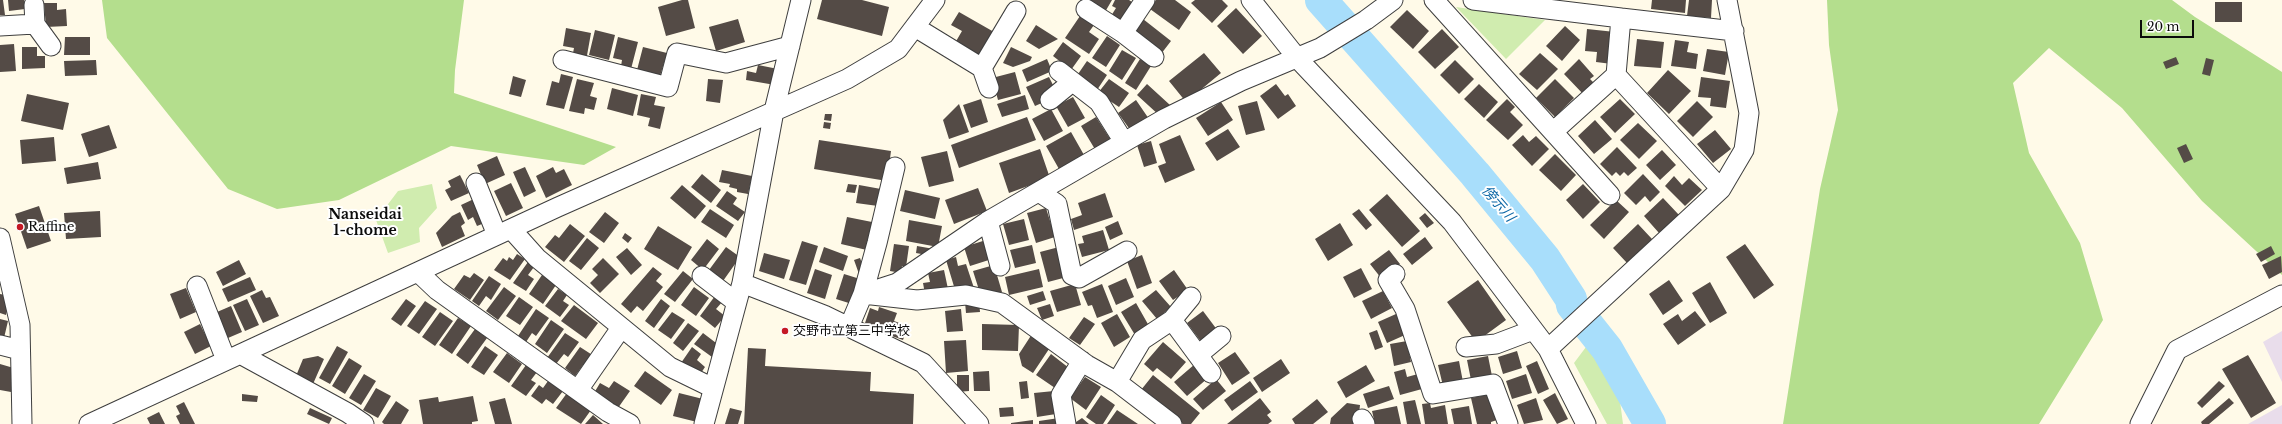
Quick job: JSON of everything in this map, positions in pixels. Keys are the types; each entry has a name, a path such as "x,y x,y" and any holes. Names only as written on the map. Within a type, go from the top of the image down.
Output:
{"street":[{"path":"704,424 742,283 774,110 801,0"},
{"path":"89,424 504,232 774,110 847,79 898,49 935,0"},
{"path":"1123,32 1145,0"},
{"path":"1251,0 1298,59 1452,222 1548,349 1586,424"},
{"path":"863,294 897,283 988,221 1164,119 1241,81 1298,59 1320,48 1366,20 1393,0"},
{"path":"1434,0 1554,131 1610,195"},
{"path":"1473,0 1734,31"},
{"path":"1548,349 1721,189 1744,150 1749,113 1734,31 1726,0"},
{"path":"34,4 35,24 51,46"},
{"path":"1086,9 1123,32 1154,57"},
{"path":"982,68 1016,11"},
{"path":"1554,131 1616,75 1621,18"},
{"path":"0,26 35,24"},
{"path":"915,27 982,68 989,88"},
{"path":"563,60 668,87 677,53 726,63 790,46"},
{"path":"1616,75 1721,189"},
{"path":"1050,100 1066,76 1099,102 1124,142"},
{"path":"849,327 863,294 878,244 895,167"},
{"path":"476,183 504,232 670,367 713,388"},
{"path":"1039,192 1057,204 1072,275 1079,278 1127,251"},
{"path":"988,221 1000,266"},
{"path":"0,238 20,325 22,424"},
{"path":"418,272 437,290 608,412 630,424"},
{"path":"1395,274 1388,280 1405,309 1427,395 1493,384 1508,424"},
{"path":"702,276 736,302"},
{"path":"742,283 849,327 923,363 978,424"},
{"path":"197,286 233,357 349,418 364,424"},
{"path":"863,294 917,300 966,295 1002,303 1082,361 1117,382 1172,424"},
{"path":"2140,424 2177,350 2282,295"},
{"path":"1117,382 1142,340 1172,320 1191,297"},
{"path":"1172,320 1211,373"},
{"path":"578,390 621,328"},
{"path":"1466,347 1496,344 1533,330"},
{"path":"1198,355 1221,336"},
{"path":"0,345 20,350"},
{"path":"1066,424 1061,395 1082,361"}],"shaded area":[{"path":"2282,331 2282,382 2263,342"},
{"path":"2282,405 2282,424 2248,424"}],"green space":[{"path":"102,0 464,0 455,70 454,93 616,147 584,165 451,146 339,200 277,209 228,189 107,38"},
{"path":"1827,0 2172,0 2195,17 2282,72 2282,275 2202,201 2122,108 2049,48 2013,83 2029,153 2080,243 2103,320 2039,424 1783,424 1820,189 1838,110 1829,45"},
{"path":"1456,7 1545,20 1506,59"},
{"path":"432,184 437,208 419,228 420,242 388,253 376,220 398,191"},
{"path":"1592,339 1624,390 1620,401 1623,424 1607,424 1574,363"}],"building":[{"path":"0,0 3,0 5,15 0,15"},
{"path":"8,0 24,0 25,9 9,11"},
{"path":"682,0 688,0 695,28 666,36 658,7"},
{"path":"822,0 862,0 889,7 882,36 817,19"},
{"path":"1091,0 1112,0 1105,12 1090,2"},
{"path":"1115,0 1129,0 1135,4 1123,23 1111,16 1116,8 1112,6"},
{"path":"1156,0 1175,0 1191,12 1179,30 1150,9"},
{"path":"1195,0 1222,0 1228,6 1212,23 1191,3"},
{"path":"1652,0 1686,0 1685,13 1651,9"},
{"path":"1689,0 1712,0 1711,18 1687,16"},
{"path":"2215,2 2242,2 2242,22 2215,22"},
{"path":"44,3 57,3 57,10 66,9 67,26 46,27"},
{"path":"1236,8 1262,36 1243,54 1217,26"},
{"path":"1407,10 1429,31 1413,49 1390,27"},
{"path":"959,12 994,32 979,57 955,43 962,31 951,25"},
{"path":"1080,16 1094,25 1089,32 1099,39 1089,54 1065,38"},
{"path":"738,19 745,42 716,51 709,27"},
{"path":"1143,19 1171,41 1161,54 1133,32"},
{"path":"1036,25 1058,39 1039,49 1026,41"},
{"path":"1565,26 1580,40 1562,61 1546,46"},
{"path":"566,28 591,33 586,61 572,58 574,48 563,46"},
{"path":"1442,29 1459,47 1435,69 1418,52"},
{"path":"1587,29 1615,32 1612,64 1596,62 1597,52 1585,51"},
{"path":"595,30 615,35 609,60 589,55"},
{"path":"1107,36 1120,45 1106,67 1092,58"},
{"path":"65,37 90,37 90,55 64,55"},
{"path":"618,37 638,42 631,69 621,66 622,60 613,58"},
{"path":"1637,39 1664,42 1661,68 1634,66"},
{"path":"1675,40 1689,42 1687,52 1698,54 1696,69 1671,66"},
{"path":"1063,42 1081,56 1071,70 1053,56"},
{"path":"14,44 16,71 0,72 0,45"},
{"path":"22,47 37,47 37,56 45,56 45,68 22,69"},
{"path":"643,47 667,53 660,76 637,70"},
{"path":"1011,47 1032,57 1030,61 1013,67 1003,63"},
{"path":"1707,49 1729,52 1725,75 1703,71"},
{"path":"1122,50 1136,58 1122,80 1109,71"},
{"path":"1204,53 1221,73 1186,102 1169,81"},
{"path":"1540,53 1558,69 1537,90 1519,74"},
{"path":"2176,57 2179,64 2166,69 2163,62"},
{"path":"2206,58 2214,60 2210,76 2202,74"},
{"path":"1047,59 1052,71 1027,82 1022,70"},
{"path":"1140,59 1151,66 1136,90 1125,83"},
{"path":"1579,59 1594,76 1590,79 1595,84 1584,95 1564,74"},
{"path":"96,60 97,75 65,76 64,61"},
{"path":"1455,60 1474,79 1459,94 1440,75"},
{"path":"1087,61 1107,75 1097,90 1076,77"},
{"path":"758,65 778,69 775,85 746,80 747,71 756,73"},
{"path":"1668,70 1691,91 1669,114 1647,93"},
{"path":"1015,72 1021,94 998,100 992,78"},
{"path":"561,74 573,77 564,109 546,105 552,81 559,83"},
{"path":"513,76 526,80 521,97 509,94"},
{"path":"1049,77 1056,91 1044,102 1035,106 1026,87"},
{"path":"1701,77 1730,81 1726,108 1710,106 1711,98 1698,97"},
{"path":"577,79 594,83 590,96 597,98 594,110 585,108 584,114 569,111"},
{"path":"708,79 723,80 720,103 706,101"},
{"path":"1109,79 1129,93 1119,107 1098,93"},
{"path":"1555,79 1574,98 1555,117 1536,98"},
{"path":"1147,84 1170,105 1160,116 1137,95"},
{"path":"1276,84 1285,96 1288,94 1296,106 1278,119 1260,96"},
{"path":"1479,84 1498,102 1484,118 1464,99"},
{"path":"612,88 638,95 633,116 607,109"},
{"path":"27,94 69,103 63,130 21,121"},
{"path":"641,94 656,97 654,105 665,107 660,129 648,126 650,118 637,115"},
{"path":"1025,95 1029,109 1002,117 997,104"},
{"path":"1073,97 1085,118 1068,127 1056,106"},
{"path":"981,99 988,122 971,128 963,105"},
{"path":"1507,99 1515,107 1510,112 1523,125 1508,140 1486,120"},
{"path":"1620,99 1635,114 1615,133 1600,117"},
{"path":"1136,100 1149,119 1131,131 1118,113"},
{"path":"1257,101 1265,130 1246,135 1238,106"},
{"path":"1697,101 1713,117 1693,137 1677,121"},
{"path":"1221,102 1233,120 1208,136 1196,118"},
{"path":"959,104 969,132 949,139 943,120"},
{"path":"1051,109 1063,131 1044,141 1032,119"},
{"path":"825,114 832,114 831,121 824,120"},
{"path":"1027,117 1036,140 959,168 951,145"},
{"path":"1096,117 1112,142 1096,151 1081,126"},
{"path":"1595,120 1612,139 1594,154 1578,136"},
{"path":"824,122 831,123 830,129 823,128"},
{"path":"1638,123 1657,141 1639,159 1620,140"},
{"path":"109,125 117,148 89,157 81,134"},
{"path":"1228,129 1240,147 1217,161 1205,143"},
{"path":"1715,130 1731,149 1713,163 1697,144"},
{"path":"1071,132 1084,155 1059,169 1046,146"},
{"path":"1180,135 1195,170 1165,183 1158,166 1166,163 1159,144"},
{"path":"1523,135 1529,142 1536,136 1549,149 1532,166 1512,145"},
{"path":"54,137 56,161 22,164 20,140"},
{"path":"819,140 891,151 887,181 814,169"},
{"path":"1151,141 1157,163 1144,167 1137,145"},
{"path":"2186,144 2193,159 2184,163 2177,148"},
{"path":"1617,147 1637,168 1628,176 1624,172 1620,176 1616,172 1612,176 1600,164"},
{"path":"1040,149 1050,178 1009,193 999,163"},
{"path":"1662,150 1676,165 1660,180 1646,165"},
{"path":"947,151 954,181 929,187 921,157"},
{"path":"1555,154 1576,175 1561,191 1539,170"},
{"path":"497,156 505,175 485,184 477,165"},
{"path":"98,162 101,179 67,184 64,168"},
{"path":"525,167 536,191 524,197 513,172"},
{"path":"553,167 556,173 564,169 572,185 546,198 536,176"},
{"path":"722,170 752,176 748,194 737,192 737,189 729,187 730,184 719,182"},
{"path":"702,174 721,190 711,203 691,187"},
{"path":"1643,174 1660,192 1650,202 1645,196 1636,205 1624,193"},
{"path":"460,175 469,193 451,201 445,190 451,187 448,181"},
{"path":"1674,176 1682,185 1689,178 1702,190 1685,206 1665,186"},
{"path":"511,183 523,208 506,216 494,191"},
{"path":"848,184 857,185 855,193 846,192"},
{"path":"1583,184 1600,202 1583,219 1566,200"},
{"path":"682,185 706,206 695,219 670,198"},
{"path":"859,185 881,189 878,206 856,203"},
{"path":"978,188 987,211 954,224 945,200"},
{"path":"905,190 940,198 935,219 900,211"},
{"path":"727,191 737,198 733,204 745,212 738,221 716,206"},
{"path":"1105,193 1113,217 1074,230 1071,219 1082,215 1078,203"},
{"path":"1387,194 1420,231 1402,247 1369,210"},
{"path":"476,198 487,222 477,226 473,217 468,220 461,205"},
{"path":"1663,198 1679,215 1659,233 1644,216"},
{"path":"1616,200 1629,212 1604,239 1590,225"},
{"path":"39,206 51,241 27,249 15,214"},
{"path":"1046,208 1055,237 1036,243 1027,213"},
{"path":"710,209 734,225 726,238 701,222"},
{"path":"1359,209 1372,225 1366,230 1352,214"},
{"path":"100,211 101,237 66,239 64,213"},
{"path":"460,212 465,223 461,226 465,236 442,247 436,233 452,216"},
{"path":"605,212 619,223 604,243 589,232"},
{"path":"1425,213 1434,223 1427,228 1419,218"},
{"path":"847,217 877,223 871,251 841,244"},
{"path":"1024,219 1029,240 1009,245 1003,224"},
{"path":"909,220 942,226 938,247 906,241"},
{"path":"1118,221 1123,234 1110,240 1105,227"},
{"path":"1340,223 1353,245 1328,261 1315,239"},
{"path":"570,224 585,236 564,262 545,247 555,235 559,238"},
{"path":"1638,224 1652,239 1627,263 1613,248"},
{"path":"658,226 692,247 678,270 644,249"},
{"path":"1103,230 1109,250 1082,257 1078,244 1084,243 1082,236"},
{"path":"625,233 632,238 628,243 622,238"},
{"path":"1425,237 1433,248 1412,265 1403,254"},
{"path":"587,238 599,248 581,270 569,261"},
{"path":"707,239 719,249 703,270 691,260"},
{"path":"986,240 992,259 970,266 964,247"},
{"path":"802,241 818,246 806,285 789,280"},
{"path":"894,244 909,246 906,267 902,266 901,273 890,271"},
{"path":"1745,244 1774,285 1754,299 1726,257"},
{"path":"1032,245 1036,263 1015,268 1010,250"},
{"path":"917,246 934,249 932,256 916,253"},
{"path":"2271,246 2275,254 2261,262 2256,254"},
{"path":"726,247 740,257 723,281 709,270"},
{"path":"824,247 848,256 843,271 819,262"},
{"path":"1059,247 1067,277 1048,282 1040,252"},
{"path":"627,248 642,265 631,275 616,257"},
{"path":"1389,250 1400,264 1381,278 1370,264"},
{"path":"764,253 790,260 784,279 759,271"},
{"path":"517,254 525,259 510,280 494,270 503,258 507,261 509,257 513,260"},
{"path":"1142,255 1152,283 1137,289 1127,261"},
{"path":"2281,256 2282,272 2269,279 2262,265"},
{"path":"956,257 958,266 966,264 974,288 956,293 946,260"},
{"path":"603,258 619,274 600,293 590,283 598,275 592,269"},
{"path":"860,258 865,271 859,274 854,260"},
{"path":"239,260 246,274 223,286 216,272"},
{"path":"528,262 534,267 528,275 534,279 526,291 513,283"},
{"path":"994,265 1002,292 994,294 979,290 973,271"},
{"path":"653,267 662,274 656,281 663,287 643,311 637,306 631,313 621,304"},
{"path":"1361,268 1372,289 1354,298 1343,277"},
{"path":"815,269 832,275 825,299 807,293"},
{"path":"1039,269 1043,287 1009,295 1005,277"},
{"path":"944,270 948,289 925,294 923,283 930,282 928,273"},
{"path":"1174,270 1188,290 1173,300 1159,281"},
{"path":"683,271 693,279 675,302 664,294"},
{"path":"474,273 484,280 470,300 454,289 464,275 470,278"},
{"path":"844,274 860,279 852,304 836,299"},
{"path":"542,275 556,285 543,304 529,294"},
{"path":"489,276 501,284 491,300 486,296 479,306 472,301"},
{"path":"250,277 256,290 228,302 222,289"},
{"path":"1126,278 1134,297 1116,305 1108,286"},
{"path":"1478,280 1506,320 1476,342 1447,302"},
{"path":"1669,280 1683,301 1663,315 1649,294"},
{"path":"1710,282 1727,313 1710,323 1692,293"},
{"path":"1075,284 1081,305 1057,312 1050,291"},
{"path":"1102,284 1113,312 1097,318 1092,305 1088,306 1082,292"},
{"path":"504,287 516,296 498,320 486,311"},
{"path":"694,287 709,298 696,316 681,305"},
{"path":"186,288 196,312 180,319 170,294"},
{"path":"558,289 567,295 563,301 569,305 560,317 545,306"},
{"path":"262,290 266,298 270,297 279,316 263,323 250,296"},
{"path":"1156,290 1171,307 1157,319 1142,301"},
{"path":"1043,291 1046,300 1030,305 1027,296"},
{"path":"1383,291 1392,308 1371,319 1362,301"},
{"path":"0,294 10,296 6,315 0,313"},
{"path":"715,296 723,301 716,309 725,316 715,328 700,316"},
{"path":"519,297 533,307 520,325 506,316"},
{"path":"247,299 259,325 245,331 233,305"},
{"path":"406,299 416,306 401,326 391,319"},
{"path":"661,299 670,306 654,328 645,321"},
{"path":"425,301 437,309 419,334 407,326"},
{"path":"979,301 980,312 966,313 965,302"},
{"path":"1136,303 1149,326 1135,335 1121,312"},
{"path":"1050,304 1054,316 1042,320 1037,308"},
{"path":"574,305 598,323 586,339 561,321"},
{"path":"231,306 242,332 228,338 217,312"},
{"path":"879,307 897,313 894,321 908,326 903,340 864,326 870,308 878,311"},
{"path":"536,309 549,318 536,336 532,333 526,342 518,336"},
{"path":"961,309 963,331 947,332 945,311"},
{"path":"1203,311 1218,331 1202,343 1187,323"},
{"path":"1695,311 1706,325 1678,345 1663,324 1678,314 1682,321"},
{"path":"440,312 453,321 435,346 422,337"},
{"path":"672,312 685,320 671,339 658,330"},
{"path":"1117,314 1130,337 1114,347 1101,323"},
{"path":"1396,314 1405,335 1387,343 1378,322"},
{"path":"1084,317 1095,324 1080,345 1069,338"},
{"path":"458,318 471,326 452,354 439,345"},
{"path":"0,319 8,321 4,338 0,338"},
{"path":"551,320 564,329 547,353 535,344"},
{"path":"688,323 699,331 683,351 673,343"},
{"path":"200,324 211,346 195,354 184,332"},
{"path":"982,324 1019,325 1018,351 982,350"},
{"path":"475,329 487,338 468,364 456,355"},
{"path":"1377,330 1383,347 1375,350 1369,333"},
{"path":"565,333 579,342 568,357 564,354 556,364 547,358"},
{"path":"703,333 720,346 712,357 694,344"},
{"path":"1032,334 1051,346 1033,373 1022,366 1019,354"},
{"path":"966,340 968,371 946,373 944,341"},
{"path":"1407,341 1411,362 1394,366 1390,344"},
{"path":"1163,342 1186,362 1171,379 1157,368 1153,372 1144,364"},
{"path":"337,346 348,352 330,384 319,378"},
{"path":"485,346 498,355 484,375 471,367"},
{"path":"580,347 597,358 589,369 583,365 575,376 565,368"},
{"path":"692,347 701,354 697,360 705,367 699,376 681,363"},
{"path":"748,348 766,349 765,366 871,372 870,391 914,394 913,424 744,424"},
{"path":"1517,351 1522,368 1503,374 1498,357"},
{"path":"1235,352 1250,373 1232,385 1218,363"},
{"path":"507,353 522,364 509,383 493,372"},
{"path":"1051,354 1069,368 1055,388 1036,375"},
{"path":"2248,355 2276,403 2251,418 2222,369"},
{"path":"318,356 324,359 313,384 296,376 303,359"},
{"path":"1488,356 1492,376 1471,380 1467,360"},
{"path":"349,358 362,366 345,394 332,386"},
{"path":"1281,359 1290,373 1262,392 1253,378"},
{"path":"1459,361 1463,382 1443,386 1438,365"},
{"path":"1537,361 1549,389 1538,394 1526,366"},
{"path":"0,364 17,369 11,392 0,390"},
{"path":"1195,364 1208,378 1187,396 1174,382"},
{"path":"526,365 537,372 531,380 536,383 526,396 511,386"},
{"path":"1366,365 1375,381 1346,398 1337,382"},
{"path":"1405,369 1407,377 1418,374 1422,389 1400,395 1394,372"},
{"path":"645,371 672,390 661,405 634,386"},
{"path":"989,371 990,391 974,391 973,372"},
{"path":"364,374 376,381 361,405 349,398"},
{"path":"1526,374 1532,393 1512,399 1506,381"},
{"path":"957,375 969,375 969,391 957,392"},
{"path":"1153,375 1200,413 1191,424 1183,424 1141,390"},
{"path":"1085,377 1101,387 1086,410 1070,398"},
{"path":"1216,379 1226,391 1203,410 1193,399"},
{"path":"548,381 563,391 553,404 546,399 542,404 531,396 539,385 543,388"},
{"path":"614,381 630,391 618,408 594,393 600,383 609,388"},
{"path":"1027,381 1029,398 1021,399 1019,382"},
{"path":"1250,381 1258,392 1232,411 1224,400"},
{"path":"2219,381 2225,386 2202,408 2197,403"},
{"path":"1389,386 1394,399 1368,408 1363,394"},
{"path":"376,388 391,396 378,418 363,410"},
{"path":"1054,391 1056,414 1037,417 1034,393"},
{"path":"567,393 591,410 581,424 556,408"},
{"path":"679,393 703,399 697,422 673,416"},
{"path":"1555,393 1568,419 1557,424 1543,400"},
{"path":"242,394 258,396 257,402 242,401"},
{"path":"1491,394 1497,420 1491,422 1491,424 1477,424 1471,398"},
{"path":"1101,395 1115,405 1103,424 1096,424 1086,417"},
{"path":"473,396 478,421 472,422 472,424 423,424 419,400 438,397 439,402"},
{"path":"505,398 512,424 495,424 489,402"},
{"path":"1260,398 1271,412 1267,415 1272,421 1268,424 1227,424"},
{"path":"1536,398 1543,420 1524,424 1517,405"},
{"path":"2229,398 2234,403 2209,424 2202,424 2201,422"},
{"path":"1317,399 1328,412 1313,424 1295,424 1292,419"},
{"path":"1415,400 1421,424 1407,424 1403,402"},
{"path":"396,401 409,410 401,424 384,424 382,422"},
{"path":"184,402 195,424 180,424 176,416 180,414 176,406"},
{"path":"1347,403 1360,405 1358,424 1330,424 1331,418"},
{"path":"1430,403 1431,408 1445,405 1448,424 1425,424 1422,404"},
{"path":"1397,406 1401,424 1375,424 1372,411"},
{"path":"1469,406 1472,424 1454,424 1451,409"},
{"path":"1013,407 1014,416 1000,417 999,408"},
{"path":"310,408 332,418 329,424 307,414"},
{"path":"730,408 742,411 738,424 725,424"},
{"path":"1117,410 1138,424 1107,424"},
{"path":"159,412 165,424 150,424 147,418"},
{"path":"593,415 603,424 585,424"},
{"path":"1059,418 1060,424 1039,424 1039,421"},
{"path":"1082,418 1089,424 1073,424"},
{"path":"1033,420 1033,424 1011,424 1011,423"}],"waterway":[{"name":"傍示川","path":"1321,0 1475,174 1545,259 1571,299 1572,305 1607,349 1650,424"}],"place":[{"name":"Raffine","path":"20,227"},
{"name":"交野市立第三中学校","path":"785,331"}],"district":[{"name":"Nanseidai 1-chome","path":"365,224"}]}
